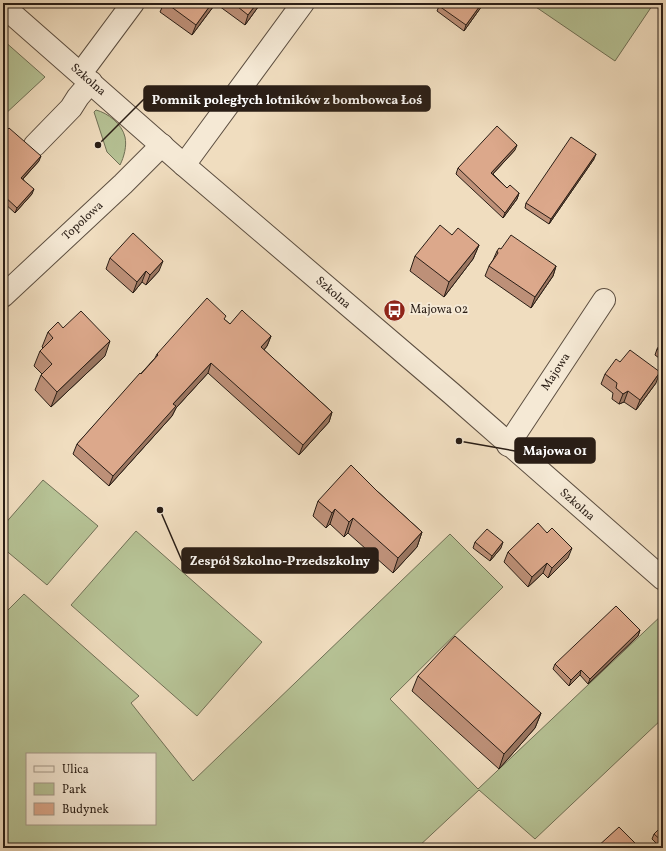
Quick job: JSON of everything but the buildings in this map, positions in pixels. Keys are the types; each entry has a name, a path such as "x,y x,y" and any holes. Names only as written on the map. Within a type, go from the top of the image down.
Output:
{"street":[{"path":"34,145 71,108 78,97 86,78 133,3"},
{"path":"184,165 303,3"},
{"name":"Szkolna","path":"5,5 184,165 451,394 663,579"},
{"name":"Topolowa","path":"3,296 123,184 162,145"},
{"name":"Majowa","path":"508,445 604,300"}],"green space":[{"path":"530,3 654,3 615,61"},
{"path":"3,40 45,77 3,116"},
{"path":"96,110 101,111 114,120 123,132 126,140 124,155 120,165 107,152 94,112"},
{"path":"43,480 98,526 47,585 3,548 3,526"},
{"path":"136,531 262,642 197,716 71,605"},
{"path":"450,534 503,587 390,699 478,789 663,614 663,718 535,839 479,790 417,848 3,848 3,615 24,594 139,696 131,703 193,781"}],"place":[{"name":"Pomnik poległych lotników z bombowca Łoś","path":"98,145"},
{"name":"Majowa 02","path":"395,310"},
{"name":"Majowa 01","path":"459,441"},
{"name":"Zespół Szkolno-Przedszkolny","path":"160,510"}]}
